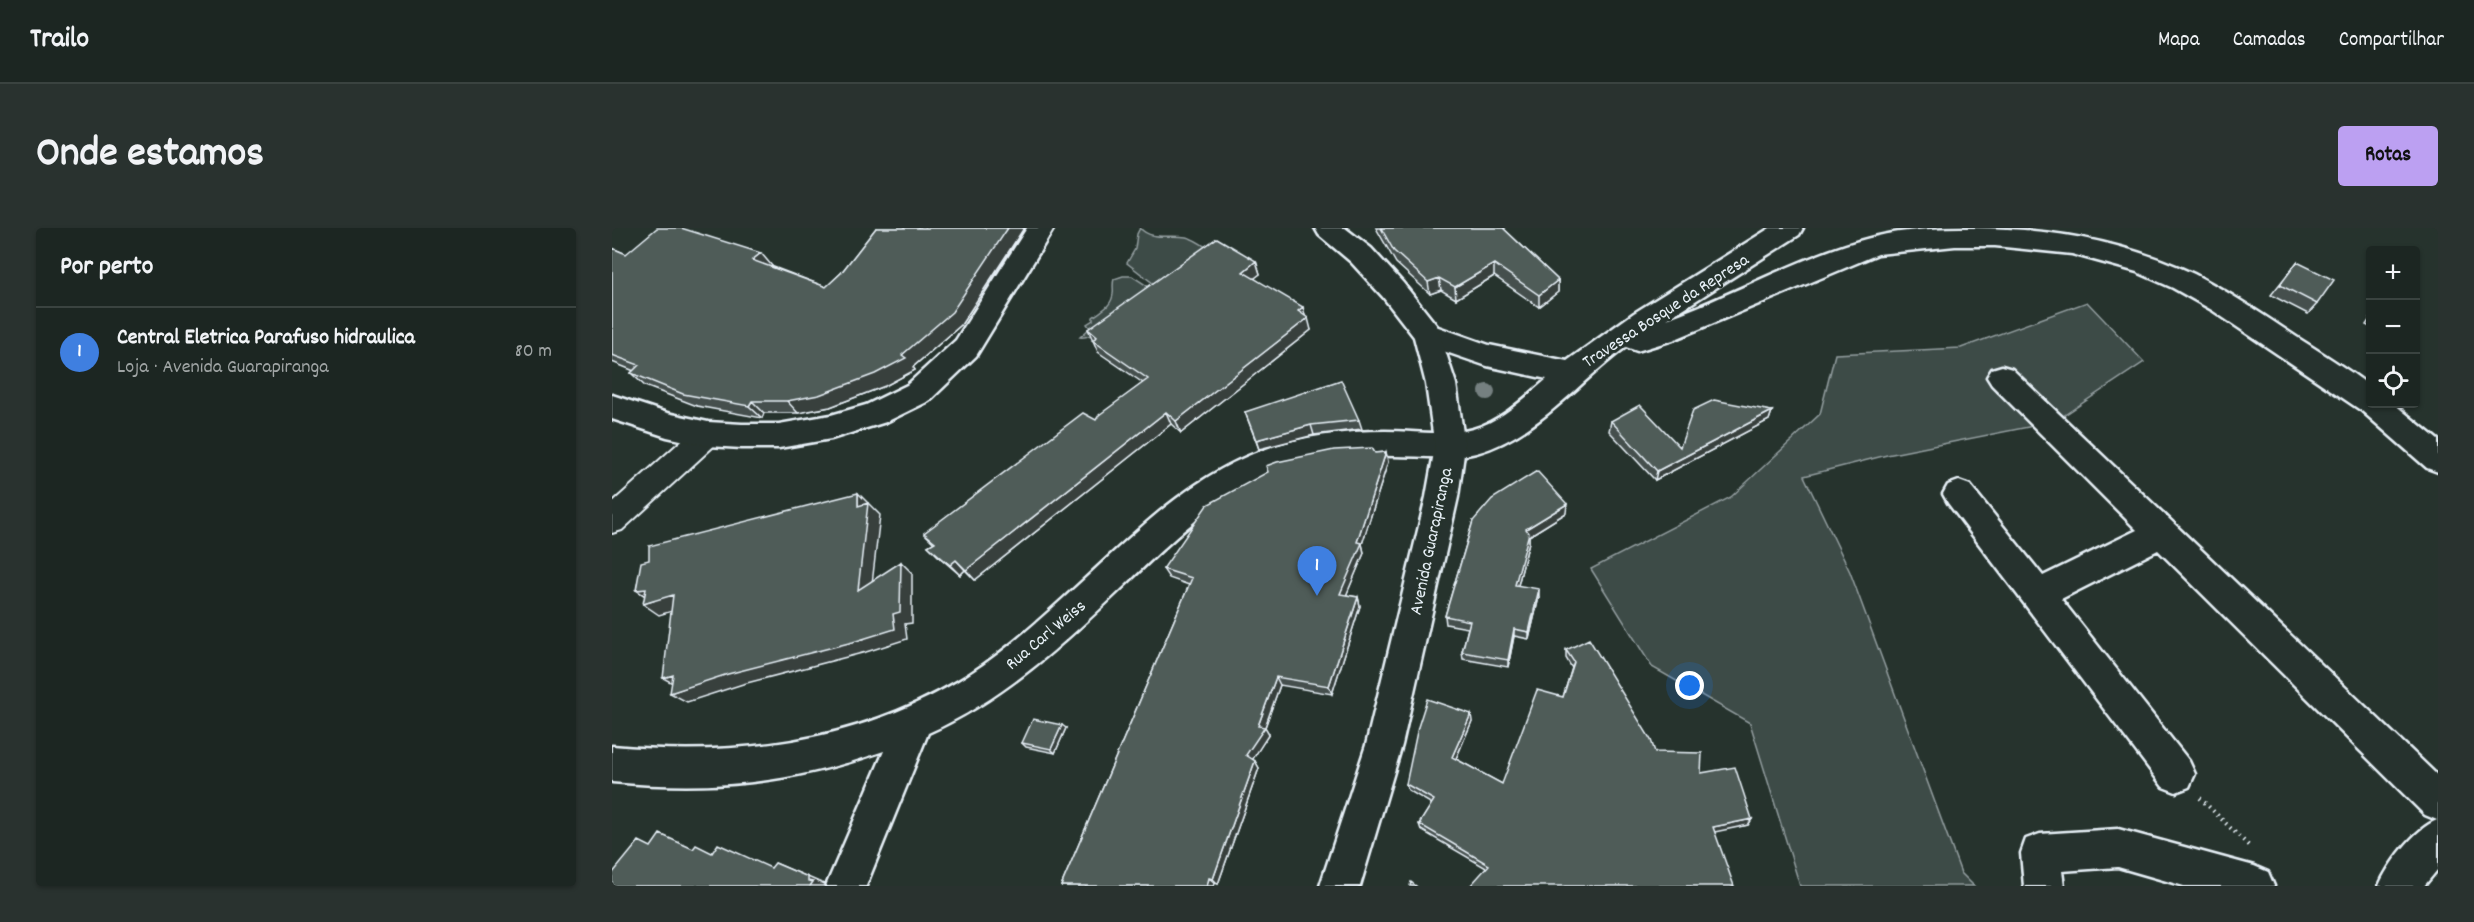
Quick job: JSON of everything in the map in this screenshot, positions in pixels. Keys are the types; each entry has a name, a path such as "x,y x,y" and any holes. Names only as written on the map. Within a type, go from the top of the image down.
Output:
{"street":[{"path":"612,407 667,425 708,434 779,436 831,427 875,414 918,393 966,348 1041,228"},
{"name":"Avenida Guarapiranga","path":"1328,228 1361,255 1393,290 1427,334 1441,384 1450,447 1442,497 1384,745 1340,886"},
{"name":"Travessa Bosque da Represa","path":"1450,447 1491,435 1499,430 1543,400 1571,373 1601,350 1790,228"},
{"path":"1601,350 1666,332 1810,269 1877,245 1953,233 2026,235 2072,242 2123,256 2182,281 2240,313 2366,399"},
{"name":"Travessa Bosque da Represa","path":"1427,334 1486,355 1571,373"},
{"path":"2002,377 2438,802"},
{"path":"2379,408 2438,459"},
{"path":"612,521 708,434"},
{"name":"Rua Carl Weiss","path":"612,764 668,769 742,767 821,753 914,723 970,693 1031,650 1165,529 1213,489 1260,464 1321,446 1385,443 1450,447"},
{"path":"1959,494 2176,774"},
{"path":"2037,595 2162,533"},
{"path":"846,886 914,723"},
{"path":"2399,886 2438,839"},
{"path":"2044,886 2040,853 2118,848 2256,870"}],"path":[{"path":"2176,774 2256,870"}],"shaded area":[{"path":"1140,228 1155,236 1190,238 1213,252 1158,287 1127,263 1135,249"},
{"path":"1132,276 1149,287 1106,326 1087,336 1080,337 1090,328 1087,324 1093,320 1093,317 1111,302 1114,279"},
{"path":"2087,302 2144,362 2054,422 1887,455 1804,476 1850,572 1961,873 1974,886 1800,886 1750,723 1652,667 1591,569 1731,497 1820,414 1835,354 1961,348"}],"building":[{"path":"657,228 681,228 761,253 752,260 826,287 841,273 876,228 1008,228 952,312 902,355 906,358 875,374 819,395 787,401 752,401 749,406 683,394 631,373 639,365 612,355 612,248 626,254"},
{"path":"1381,228 1503,228 1558,280 1539,295 1494,264 1455,287 1439,278 1428,282 1394,251"},
{"path":"1217,238 1256,261 1243,272 1303,307 1298,311 1308,318 1176,421 1166,412 966,570 956,560 950,565 928,546 935,542 924,533 1083,413 1096,420 1099,415 1148,379 1092,340 1097,337 1088,329"},
{"path":"2297,262 2334,280 2317,304 2280,285"},
{"path":"1341,380 1359,420 1311,425 1256,440 1245,412"},
{"path":"1714,400 1772,411 1657,471 1611,421 1640,405 1680,447 1693,410"},
{"path":"1372,448 1375,453 1386,452 1357,542 1362,543 1340,594 1358,597 1329,686 1276,677 1258,726 1265,727 1246,755 1255,761 1213,879 1209,878 1207,886 1061,886 1192,578 1163,569 1207,505 1268,472 1266,466 1277,462 1334,450"},
{"path":"1537,471 1567,504 1526,529 1529,533 1515,585 1539,589 1529,632 1514,629 1508,660 1462,652 1470,621 1445,616 1473,521 1492,499"},
{"path":"858,493 858,506 868,503 858,590 901,562 900,612 893,614 895,629 728,674 670,693 673,675 663,678 673,595 643,604 646,589 636,590 641,562 649,560 649,546"},
{"path":"1589,639 1651,740 1655,752 1702,753 1701,773 1735,767 1752,819 1713,827 1734,886 1470,886 1489,865 1419,824 1434,800 1406,784 1418,727 1427,699 1471,714 1452,757 1502,784 1537,690 1563,697 1574,662 1566,650"},
{"path":"1033,719 1062,725 1051,749 1022,743"},
{"path":"660,834 693,849 696,845 712,853 718,844 771,868 775,863 808,877 808,881 813,882 810,886 612,886 612,874 639,841 651,847"}],"place":[{"name":"Central Eletrica Parafuso hidraulica","path":"1317,596"}]}
